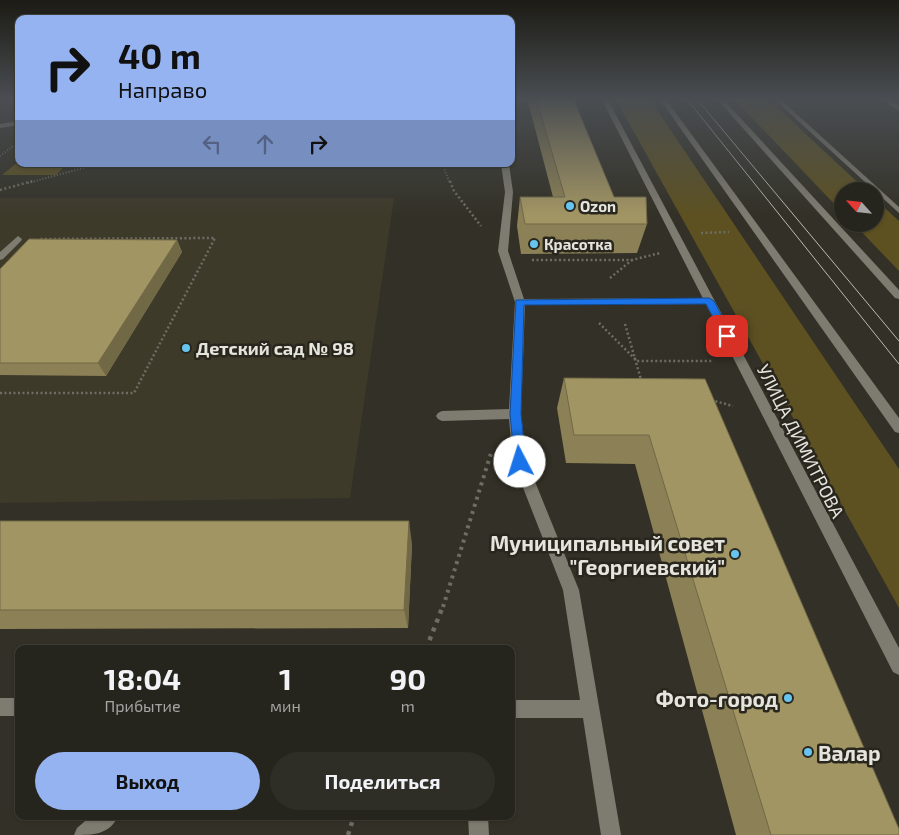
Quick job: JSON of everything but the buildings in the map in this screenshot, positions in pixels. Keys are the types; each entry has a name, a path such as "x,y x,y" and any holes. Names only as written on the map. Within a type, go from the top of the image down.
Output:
{"street":[{"name":"УЛИЦА ДИМИТРОВА","path":"624,137 899,666"},
{"path":"690,137 899,428"},
{"path":"754,137 899,296"},
{"path":"819,137 899,210"},
{"path":"506,167 510,192 503,250 520,302 516,414 520,462 571,590 611,835"},
{"path":"0,257 18,239"},
{"path":"520,302 709,301"},
{"path":"442,416 516,414"},
{"path":"0,707 15,707"},
{"path":"515,708 591,709"},
{"path":"84,835 103,820"},
{"path":"478,820 479,835"}],"path":[{"path":"0,156 15,145"},
{"path":"0,190 86,167"},
{"path":"443,167 454,191 468,211 503,250 522,260 632,260 662,253"},
{"path":"674,233 758,232"},
{"path":"0,393 134,393 215,238 18,239"},
{"path":"572,302 594,318 636,361 712,361"},
{"path":"619,302 645,390"},
{"path":"642,382 651,385"},
{"path":"706,399 733,406"},
{"path":"428,645 447,597 492,449"},
{"path":"348,835 353,820"}],"shaded area":[{"path":"637,137 675,137 899,469 899,608"},
{"path":"770,137 809,137 857,182 834,182 834,204"},
{"path":"15,164 15,167 64,167 56,175 2,175"},
{"name":"Детский сад № 98","path":"0,198 394,198 350,498 0,503"},
{"path":"884,207 899,221 899,271 862,232 884,232"}],"tram line":[{"path":"717,137 899,364"},
{"path":"729,137 899,341"}],"place":[{"name":"Ozon","path":"570,206"},
{"name":"Красотка","path":"534,244"},
{"name":"Детский сад № 98","path":"186,348"},
{"name":"Муниципальный совет \"Георгиевский\"","path":"735,554"},
{"name":"Фото-город","path":"788,698"},
{"name":"Валар","path":"808,752"}],"route":[{"path":"520,462 516,414 520,302 709,301 727,336"}]}
